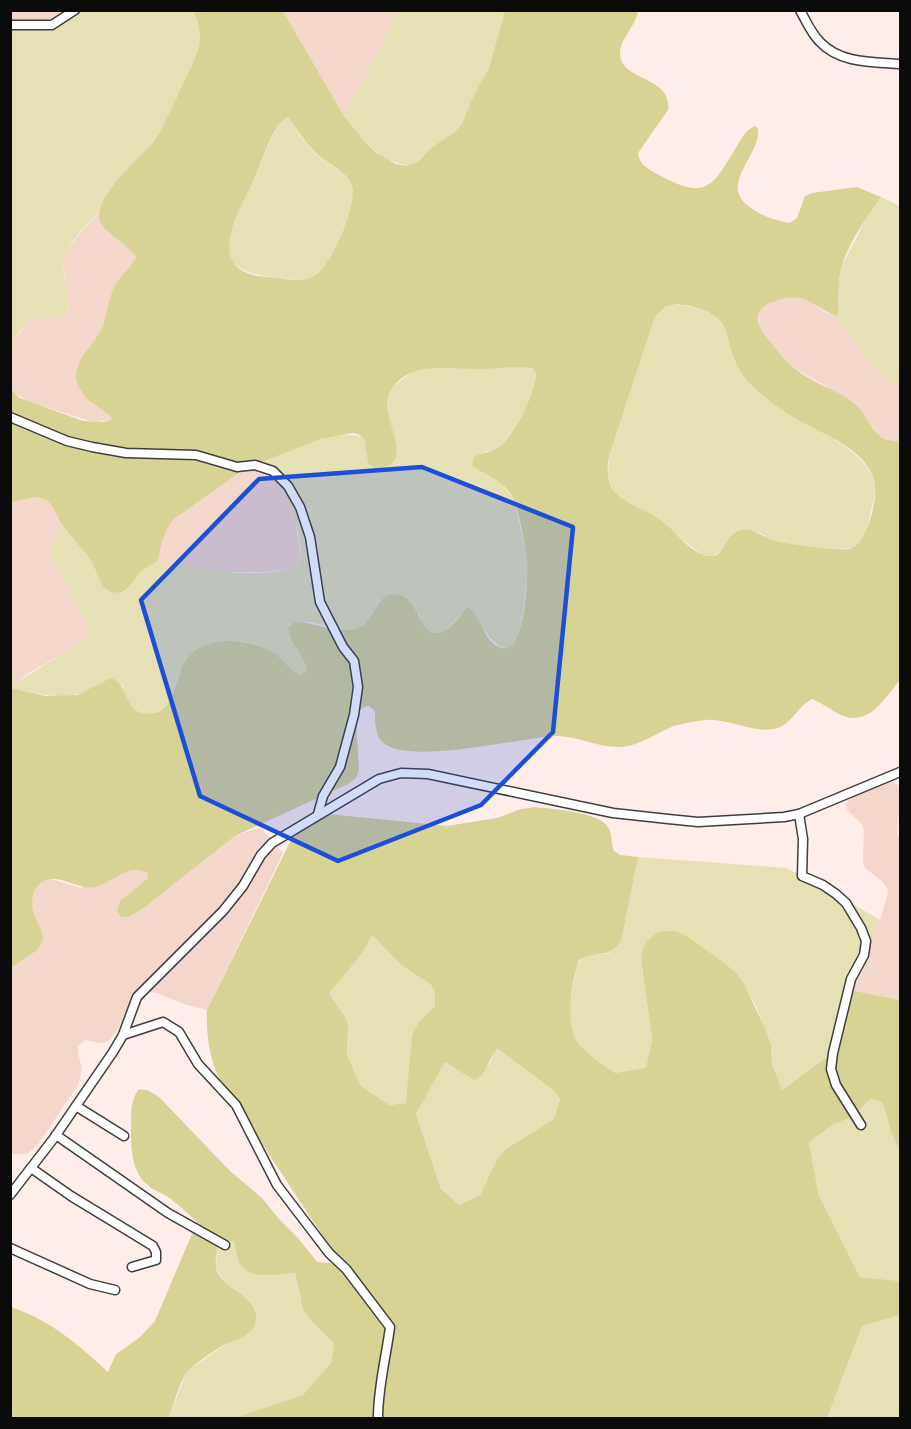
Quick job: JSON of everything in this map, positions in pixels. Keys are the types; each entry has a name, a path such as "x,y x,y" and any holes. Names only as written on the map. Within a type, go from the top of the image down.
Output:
{"street":[{"path":"10,25 52,24 75,10"},
{"path":"804,12 813,33 830,51 863,62 900,64"},
{"path":"10,417 67,441 92,447 126,453 196,455 237,467 255,465 273,471 288,486 300,507 310,537 320,602 343,647 354,661 358,687 354,715 340,767 323,796 318,814"},
{"path":"10,1195 56,1135 113,1052 123,1035 137,997 223,912 243,886 261,855 272,843 379,779 401,773 428,774 613,813 698,822 784,817 900,772"},
{"path":"798,813 803,839 802,876 823,885 846,903 866,941 864,954 851,979 832,1053 831,1069 836,1085 861,1125"},
{"path":"123,1035 163,1022 179,1032 198,1064 236,1105 277,1185 390,1327 381,1373 378,1419"},
{"path":"76,1106 124,1136"},
{"path":"56,1135 168,1213 225,1245"},
{"path":"31,1168 71,1196 153,1246 156,1260 132,1267"},
{"path":"10,1248 90,1284 115,1290"}],"highlighted area":[{"path":"422,467 573,527 553,732 481,805 338,861 200,796 141,600 259,479"}],"shaded area":[{"path":"11,11 69,11 50,23 11,29"},
{"path":"69,11 193,11 200,32 199,42 194,61 157,137 76,237 67,252 64,261 69,301 66,312 59,317 31,320 17,334 11,345 11,29 50,23"},
{"path":"193,11 283,11 344,116 377,153 396,164 407,166 418,162 431,148 462,124 489,68 505,11 638,11 621,48 622,63 663,91 667,99 668,110 638,153 640,161 646,167 675,183 698,188 707,186 721,171 744,134 755,126 758,129 757,139 739,178 738,188 740,196 747,205 757,212 790,223 797,218 805,196 812,193 857,187 881,197 859,230 845,257 839,278 838,317 806,300 792,297 767,304 758,314 758,320 765,336 793,367 854,403 883,438 900,440 900,680 881,704 866,715 857,718 837,713 812,699 788,722 778,728 769,730 724,721 702,720 674,726 640,742 619,747 557,736 435,751 410,751 391,747 379,738 375,711 367,706 361,709 356,718 359,771 356,778 348,784 235,836 129,917 121,917 117,911 120,901 147,879 148,873 141,870 128,871 105,883 91,887 58,879 44,881 35,890 32,899 34,914 42,932 42,942 32,953 11,968 11,688 46,696 77,695 111,678 121,686 129,702 137,711 154,713 162,710 168,704 181,670 191,655 198,649 215,642 234,641 262,647 277,655 301,675 307,670 291,639 288,628 295,622 343,630 359,628 368,621 383,599 393,594 402,596 410,602 425,626 437,633 449,628 468,607 473,611 491,641 502,648 510,646 517,639 524,611 527,558 516,505 506,488 472,466 474,457 500,446 512,432 532,391 536,373 532,368 430,368 405,376 395,385 388,398 387,407 397,452 395,460 388,466 374,468 368,463 364,439 352,433 321,439 246,468 174,519 161,544 158,561 142,570 127,589 120,593 110,592 103,586 90,559 62,525 52,506 46,500 37,497 11,502 10,388 20,398 83,421 103,422 112,418 84,395 77,382 76,374 81,359 101,330 114,287 136,257 104,228 99,218 100,208 112,187 154,141 165,123 197,53 200,33","holes":["288,117 313,150 348,178 353,191 348,217 330,258 317,274 308,279 297,280 250,274 238,267 231,258 229,246 235,220 269,142 277,126","677,304 702,309 720,320 739,369 753,387 790,415 843,444 861,458 868,467 875,484 875,500 868,525 856,545 843,549 800,545 776,541 751,530 742,530 733,534 717,555 705,556 691,548 659,519 625,500 612,488 608,475 609,456 655,317 665,307"]},
{"path":"283,11 396,11 383,43 344,116"},
{"path":"396,11 505,11 489,68 462,124 431,148 418,162 407,166 386,159 365,142 344,116 383,43"},
{"path":"289,117 312,150 348,179 353,191 348,217 337,246 317,275 302,280 255,274 240,268 231,259 228,248 234,221 270,143 278,126"},
{"path":"881,197 900,206 900,381 894,383 885,379 870,363 838,317 842,266 866,219"},
{"path":"100,211 99,217 115,237 130,247 136,257 132,266 117,282 101,331 76,380 81,392 112,417 111,420 93,422 30,402 12,391 11,345 30,320 58,318 66,313 69,305 63,262 66,252"},
{"path":"797,296 807,298 823,311 838,317 870,363 885,379 894,383 900,381 900,440 888,440 879,436 855,403 794,368 778,353 765,335 760,326 758,312 764,305 771,302"},
{"path":"677,304 700,309 715,316 724,327 739,369 756,391 837,441 864,464 874,480 874,493 866,531 861,541 854,547 839,549 780,543 761,533 754,532 730,537 716,554 702,555 650,514 623,500 614,491 608,479 609,456 655,317 665,307"},
{"path":"523,366 532,368 536,373 528,401 507,439 498,448 484,452 481,472 500,482 514,499 527,557 527,580 521,629 517,639 508,648 496,644 480,626 462,612 445,630 434,634 429,632 416,610 396,594 384,599 370,620 361,628 340,630 306,622 288,628 291,639 307,670 301,675 266,648 238,641 227,642 215,647 182,669 171,700 155,713 145,714 135,710 122,685 103,682 80,693 58,696 11,688 10,686 84,641 88,632 87,624 52,557 52,549 62,525 90,559 103,586 110,592 121,593 142,570 158,561 208,570 244,573 294,568 300,560 300,542 294,517 284,492 273,477 246,468 306,444 340,435 353,435 364,439 368,463 374,467 387,466 394,461 397,454 388,416 390,393 407,376 418,369 429,367 495,369"},
{"path":"246,468 262,472 273,478 286,496 300,547 300,559 294,568 263,572 213,572 158,561 162,537 174,519"},
{"path":"37,497 46,500 52,506 62,525 52,549 53,557 87,624 88,631 84,641 27,674 11,686 10,502"},
{"path":"892,782 900,786 897,835 900,838 900,1000 845,989 859,955 880,920 888,893 883,882 865,868 863,861 864,829 847,810 846,803 860,792"},
{"path":"535,807 576,812 597,819 605,823 609,829 614,851 620,855 638,857 622,938 613,950 579,960 571,1002 571,1025 578,1043 615,1073 646,1068 652,1039 641,958 647,941 657,933 676,931 688,937 736,973 743,982 765,1028 771,1044 772,1064 782,1090 827,1057 845,989 900,1000 900,1149 896,1144 882,1102 870,1099 854,1115 831,1126 809,1142 819,1196 860,1277 900,1281 900,1315 862,1326 827,1418 234,1418 303,1395 331,1363 334,1344 310,1320 303,1309 295,1273 263,1275 248,1271 238,1260 234,1241 217,1245 216,1268 224,1281 251,1303 255,1310 255,1324 245,1336 217,1349 188,1371 169,1418 11,1418 10,1307 50,1326 75,1343 108,1372 116,1354 139,1338 155,1321 197,1222 169,1198 152,1189 139,1175 131,1145 132,1104 138,1090 147,1090 160,1098 230,1171 262,1198 317,1262 341,1264 219,1078 208,1036 207,1010 295,832 318,813 447,826 497,818 521,809","holes":["372,935 401,965 430,984 435,991 435,1006 418,1023 412,1035 406,1103 389,1105 361,1086 347,1055 348,1024 329,994 357,959","497,1048 553,1090 560,1099 554,1119 506,1149 498,1157 480,1195 459,1205 441,1189 416,1114 445,1062 474,1080 482,1075"]},
{"path":"260,827 283,853 207,1010 151,992 138,996 131,1003 109,1041 102,1043 85,1040 78,1046 82,1069 78,1085 37,1146 26,1154 11,1154 11,968 43,934 31,908 37,886 51,879 81,888 129,870 140,869 148,873 147,879 120,901 129,917 235,836"},
{"path":"638,857 786,868 817,883 880,920 859,955 845,989 827,1057 782,1090 772,1064 771,1044 755,1004 736,973 709,953 641,958 652,1039 646,1069 615,1073 581,1048 573,1036 570,1016 571,996 577,967 582,958 586,956 609,953 622,938"},
{"path":"372,935 401,965 430,984 435,991 435,1006 418,1023 412,1035 407,1103 389,1105 361,1086 347,1055 348,1024 329,994 358,958"},
{"path":"497,1047 553,1090 560,1099 554,1119 506,1149 498,1157 480,1195 458,1205 441,1189 416,1114 445,1062 469,1077 489,1065"},
{"path":"870,1099 882,1102 896,1144 900,1149 900,1281 860,1277 819,1196 809,1142 831,1126 853,1115"},
{"path":"235,1241 266,1276 295,1273 300,1298 310,1320 334,1344 331,1363 303,1395 234,1418 169,1418 186,1372 226,1344 248,1334 253,1327 256,1318 246,1299 226,1283 216,1269 217,1245"},
{"path":"900,1315 900,1418 827,1418 862,1325"}]}
